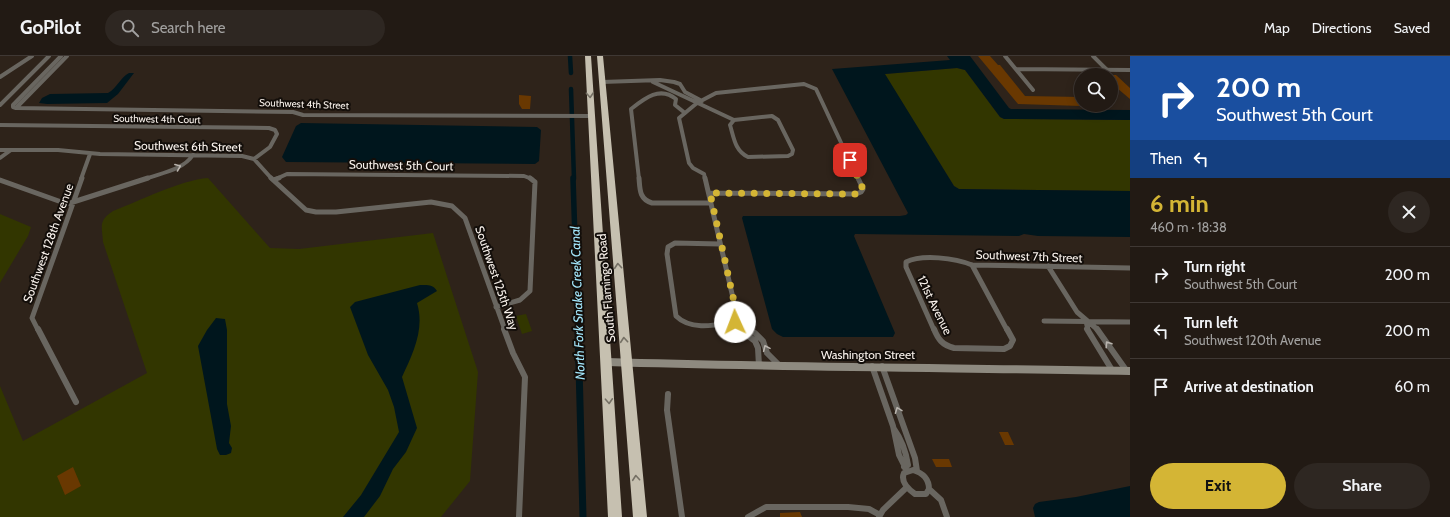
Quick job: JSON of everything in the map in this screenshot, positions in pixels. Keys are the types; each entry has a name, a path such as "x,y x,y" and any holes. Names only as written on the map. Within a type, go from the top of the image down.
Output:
{"highway":[{"name":"South Flamingo Road","path":"588,56 615,517"},
{"path":"593,56 595,77 602,82"},
{"name":"South Flamingo Road","path":"600,56 640,517"}],"street":[{"path":"0,77 32,56"},
{"path":"0,105 49,56"},
{"path":"61,56 13,105 13,107 16,108 67,56"},
{"path":"1005,56 1033,90"},
{"path":"1093,56 1105,68"},
{"path":"1016,69 1074,69"},
{"path":"1118,70 1130,70"},
{"path":"602,82 667,81 678,83 685,92 702,101"},
{"path":"653,82 734,120 772,116 778,120 786,134 793,150 792,154 788,156 748,157 742,155 738,151 730,125 734,120"},
{"path":"710,193 856,194 861,192 863,189 816,89 810,85 804,84 716,93 697,103 679,118 689,163 693,168 704,174 710,193 720,244 737,315 735,322 739,331 754,339 759,347 756,361 758,366"},
{"path":"686,113 677,108 675,105 676,99 665,92 655,93 631,109 641,195 646,201 652,203 711,203"},
{"name":"Southwest 4th Street","path":"16,108 292,112 303,115 592,116"},
{"name":"Southwest 4th Court","path":"0,125 269,128 275,130 277,134 270,147 254,159"},
{"name":"Southwest 6th Street","path":"0,150 58,150 90,154 242,156 254,159 273,180 306,210 316,212 336,212 425,202 439,202 450,205"},
{"path":"0,158 10,150"},
{"name":"Southwest 128th Avenue","path":"76,402 32,320 90,154"},
{"path":"0,180 57,202 73,204 185,164 193,155"},
{"name":"Southwest 5th Court","path":"273,180 287,174 524,176 531,178 535,182 530,291 528,296 524,299 496,307"},
{"name":"Southwest 125th Way","path":"450,205 461,211 465,218 513,353 525,376 519,517"},
{"path":"720,244 671,244 666,250 676,316 684,323 694,325 735,322 755,333 763,341 767,353 781,366"},
{"name":"Southwest 7th Street","path":"906,262 912,259 954,259 962,260 972,265 1130,268"},
{"name":"121st Avenue","path":"906,262 906,267 938,338 946,346 954,348 1009,348 1012,345 1013,340 972,265"},
{"path":"1048,266 1077,312 1086,322 1098,330 1128,370"},
{"path":"1044,322 1130,322"},
{"path":"1086,322 1086,329 1112,370"},
{"name":"Washington Street","path":"607,362 758,366 882,366 1128,370"},
{"path":"872,366 894,429 901,440 906,456 908,465 902,479 906,488 919,495 926,494 930,489"},
{"path":"882,366 915,458 917,471"},
{"path":"881,393 891,393"},
{"path":"668,394 667,410 682,517"},
{"path":"906,469 917,471 927,479 930,489 941,500 947,517"},
{"path":"748,517 766,507 848,507 869,509 880,516 896,495 906,488"}],"green space":[{"path":"957,68 965,70 1000,117 1004,119 1130,120 1130,191 959,189 954,186 885,74"},
{"path":"208,178 270,248 299,249 433,233 478,372 470,481 441,517 0,517 0,386 23,441 147,373 103,242 102,224 105,218 113,211 173,187"},
{"path":"0,214 31,227 28,236 0,283"},
{"path":"526,314 532,331 522,334 516,316"}],"water":[{"path":"947,56 970,56 1011,109 1074,110 1074,112 1118,112 1118,110 1130,110 1130,120 1004,119 1000,117 965,70 957,68 885,74 954,186 959,189 1130,191 1130,237 1038,236 1024,234 1019,236 855,234 854,236 895,333 893,337 783,337 777,334 772,329 742,218 743,216 900,216 908,213 832,69 950,60"},
{"path":"129,73 134,73 118,94 107,103 39,103 42,98 50,94 108,93"},
{"path":"301,123 537,127 541,130 539,161 535,164 286,162 282,157 296,126"},
{"path":"420,285 432,286 437,291 417,303 420,322 419,332 414,350 402,377 417,428 406,452 393,469 380,496 364,517 343,517 361,495 399,432 394,407 388,390 368,355 350,307 355,302"},
{"path":"216,318 225,319 227,330 227,404 231,426 229,443 232,448 231,453 226,455 220,455 217,449 198,346"},
{"path":"1130,486 1130,517 1035,517 1033,508 1035,504 1039,502 1076,497"}],"building":[{"path":"978,56 990,56 998,65 1000,65 1025,96 1074,97 1074,106 1018,104"},
{"path":"1118,77 1130,88 1130,99 1118,89"},
{"path":"519,95 531,96 530,109 522,109 519,104"},
{"path":"999,432 1008,432 1014,445 1005,445"},
{"path":"932,459 949,459 952,467 936,467"},
{"path":"73,467 81,486 65,495 57,476"},
{"path":"800,512 802,517 780,517 780,513"}],"waterway":[{"name":"North Fork Snake Creek Canal","path":"570,56 571,73"},
{"name":"North Fork Snake Creek Canal","path":"571,89 574,179"},
{"name":"North Fork Snake Creek Canal","path":"573,178 578,330"},
{"name":"North Fork Snake Creek Canal","path":"578,329 583,517"}],"route":[{"path":"735,322 737,315 716,227 716,219 711,203 710,193 856,194 861,192 863,189 850,160"}]}
